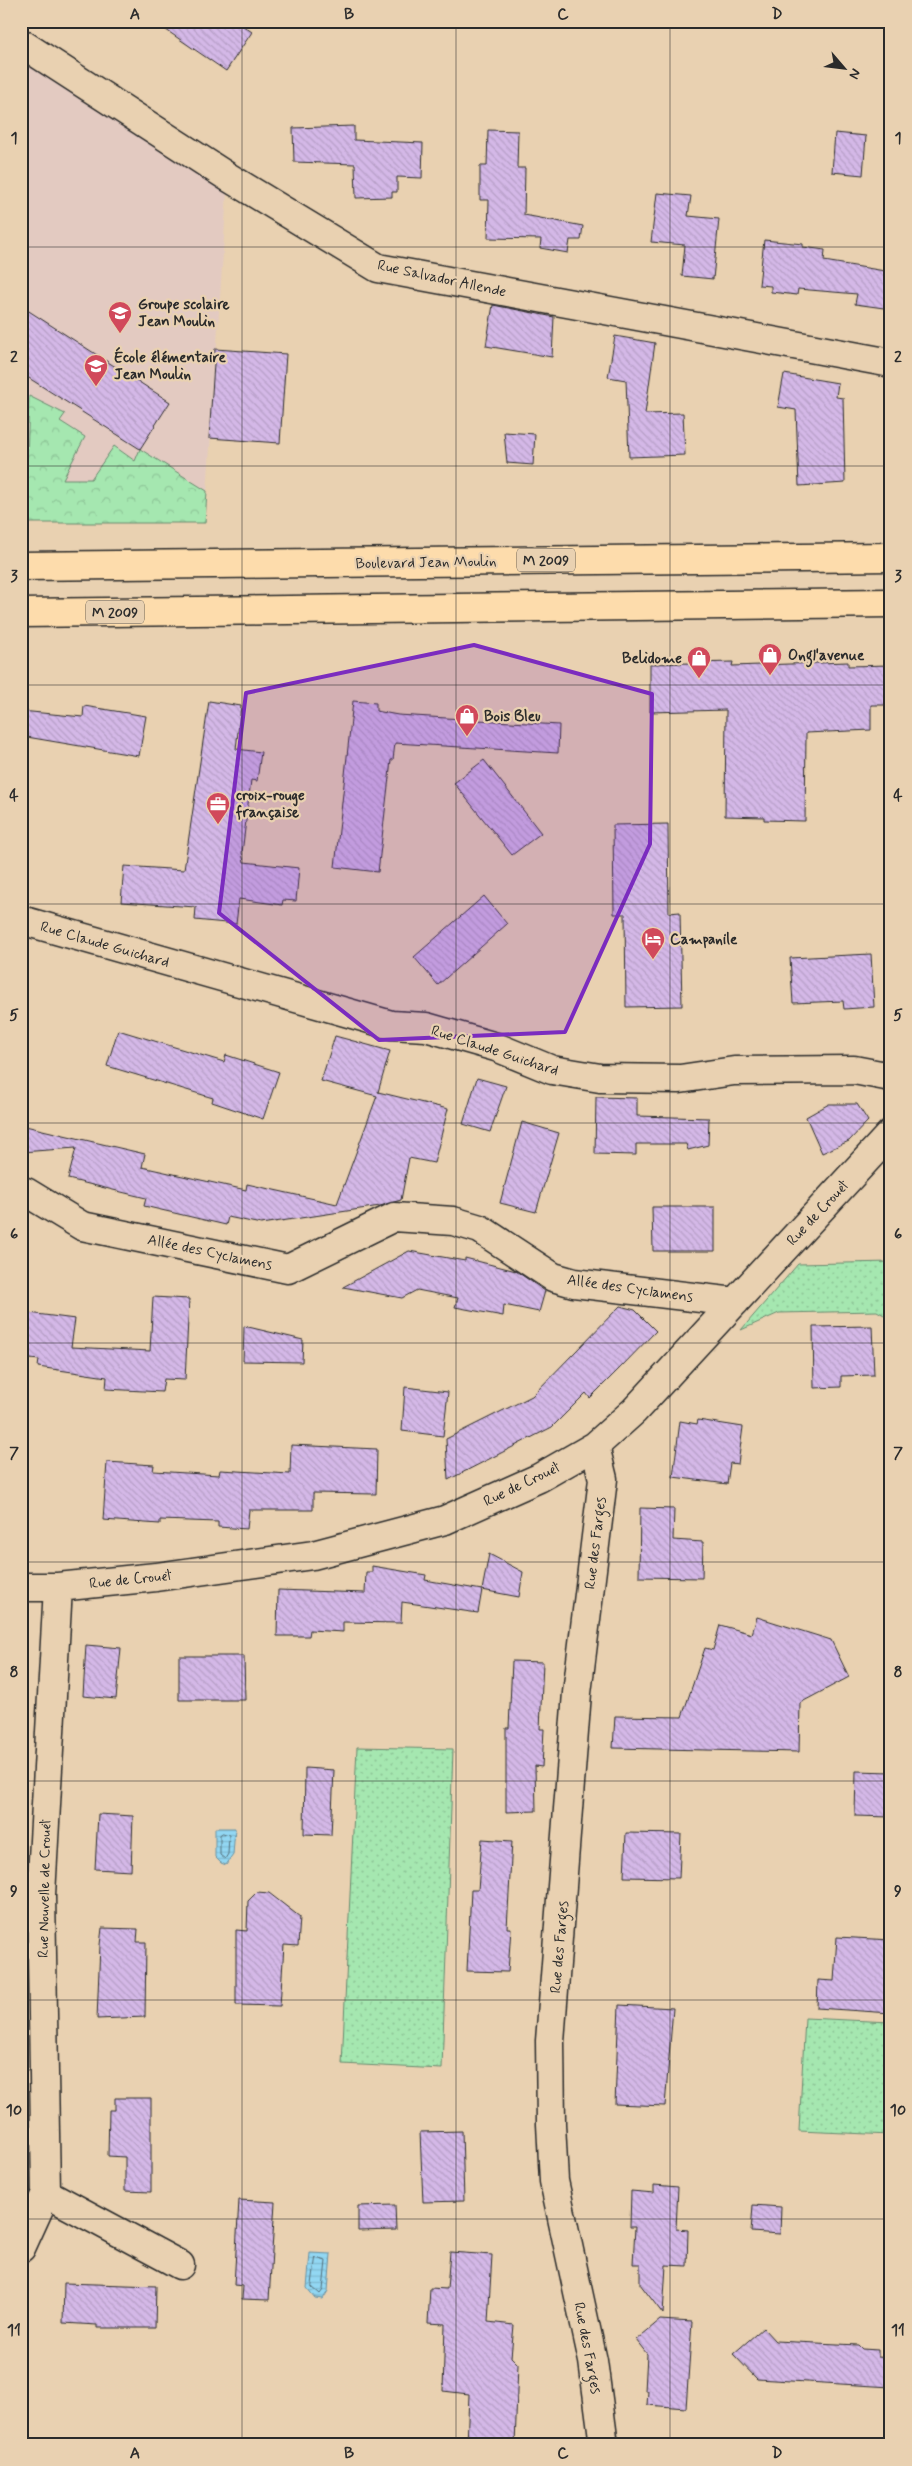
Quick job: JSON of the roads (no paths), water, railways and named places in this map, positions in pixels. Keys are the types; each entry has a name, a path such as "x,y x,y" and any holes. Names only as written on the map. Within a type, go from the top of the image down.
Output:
{"main road":[{"name":"Boulevard Jean Moulin","path":"21,566 891,557"},
{"name":"M 2009","path":"21,613 891,603"}],"street":[{"name":"Rue Salvador Allende","path":"21,43 228,177 378,268 891,364"},
{"name":"Rue Claude Guichard","path":"21,920 391,1025 426,1027 496,1047 552,1070 610,1078 680,1080 734,1071 844,1070 891,1078"},
{"name":"Rue de Crouël","path":"21,1587 58,1587 156,1577 313,1554 436,1523 539,1478 595,1446 634,1412 891,1133"},
{"name":"Allée des Cyclamens","path":"26,1192 82,1226 288,1269 394,1217 453,1221 480,1229 553,1277 574,1283 735,1302"},
{"name":"Rue des Farges","path":"595,1446 603,1479 577,1693 550,2041 554,2181 593,2361 604,2445"},
{"name":"Rue Nouvelle de Crouël","path":"21,2248 46,2193 41,1895 58,1587"},
{"path":"46,2193 180,2265"}],"water":[{"path":"215,1828 235,1828 233,1855 226,1865 215,1857"},
{"path":"310,2253 331,2254 328,2291 323,2299 315,2298 307,2288"}],"place":[{"name":"Groupe scolaire Jean Moulin","path":"120,334"},
{"name":"École élémentaire Jean Moulin","path":"96,387"},
{"name":"Ongl'avenue","path":"770,676"},
{"name":"Belidome","path":"699,679"},
{"name":"Bois Bleu","path":"467,737"},
{"name":"croix-rouge française","path":"218,825"},
{"name":"Campanile","path":"653,960"}]}
